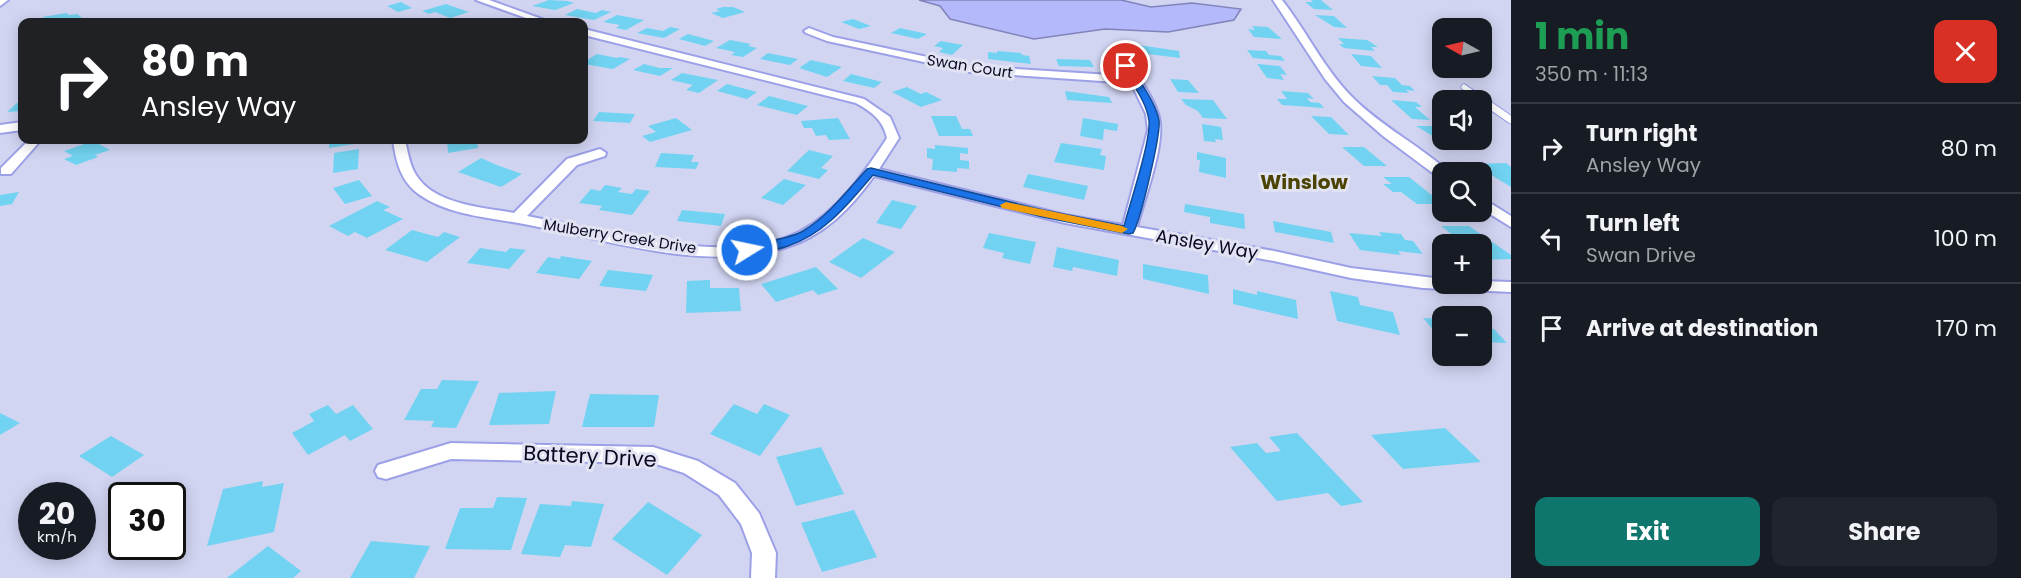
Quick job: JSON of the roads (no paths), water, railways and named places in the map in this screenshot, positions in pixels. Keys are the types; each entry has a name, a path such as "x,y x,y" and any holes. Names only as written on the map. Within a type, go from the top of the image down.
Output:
{"street":[{"path":"0,3 4,0"},
{"path":"480,0 533,18"},
{"path":"1276,0 1335,85 1349,101 1374,124 1432,166"},
{"name":"Swan Court","path":"809,31 830,39 970,69 1134,80"},
{"name":"Mulberry Creek Drive","path":"400,144 406,174 421,191 437,200 462,208 679,247 714,251 747,250 784,244 807,234 837,210 871,171 893,138 891,125 880,112 860,101 588,33"},
{"path":"1126,66 1147,102 1154,121 1152,142 1129,231"},
{"path":"0,129 18,127"},
{"path":"6,171 31,144"},
{"path":"517,218 572,162 600,153"},
{"name":"Ansley Way","path":"871,171 1054,216 1274,256 1352,273 1423,283 1511,287"},
{"path":"1492,209 1511,223"},
{"name":"Battery Drive","path":"386,471 451,450 653,456 691,467 727,489 752,519 764,553 763,578"}],"lane":[{"path":"1464,87 1511,120"}],"water":[{"path":"919,0 1121,0 1151,7 1192,3 1241,9 1234,20 1168,32 1105,29 1034,39 950,19 940,6"}],"district":[{"name":"Winslow","path":"1304,182"}]}
